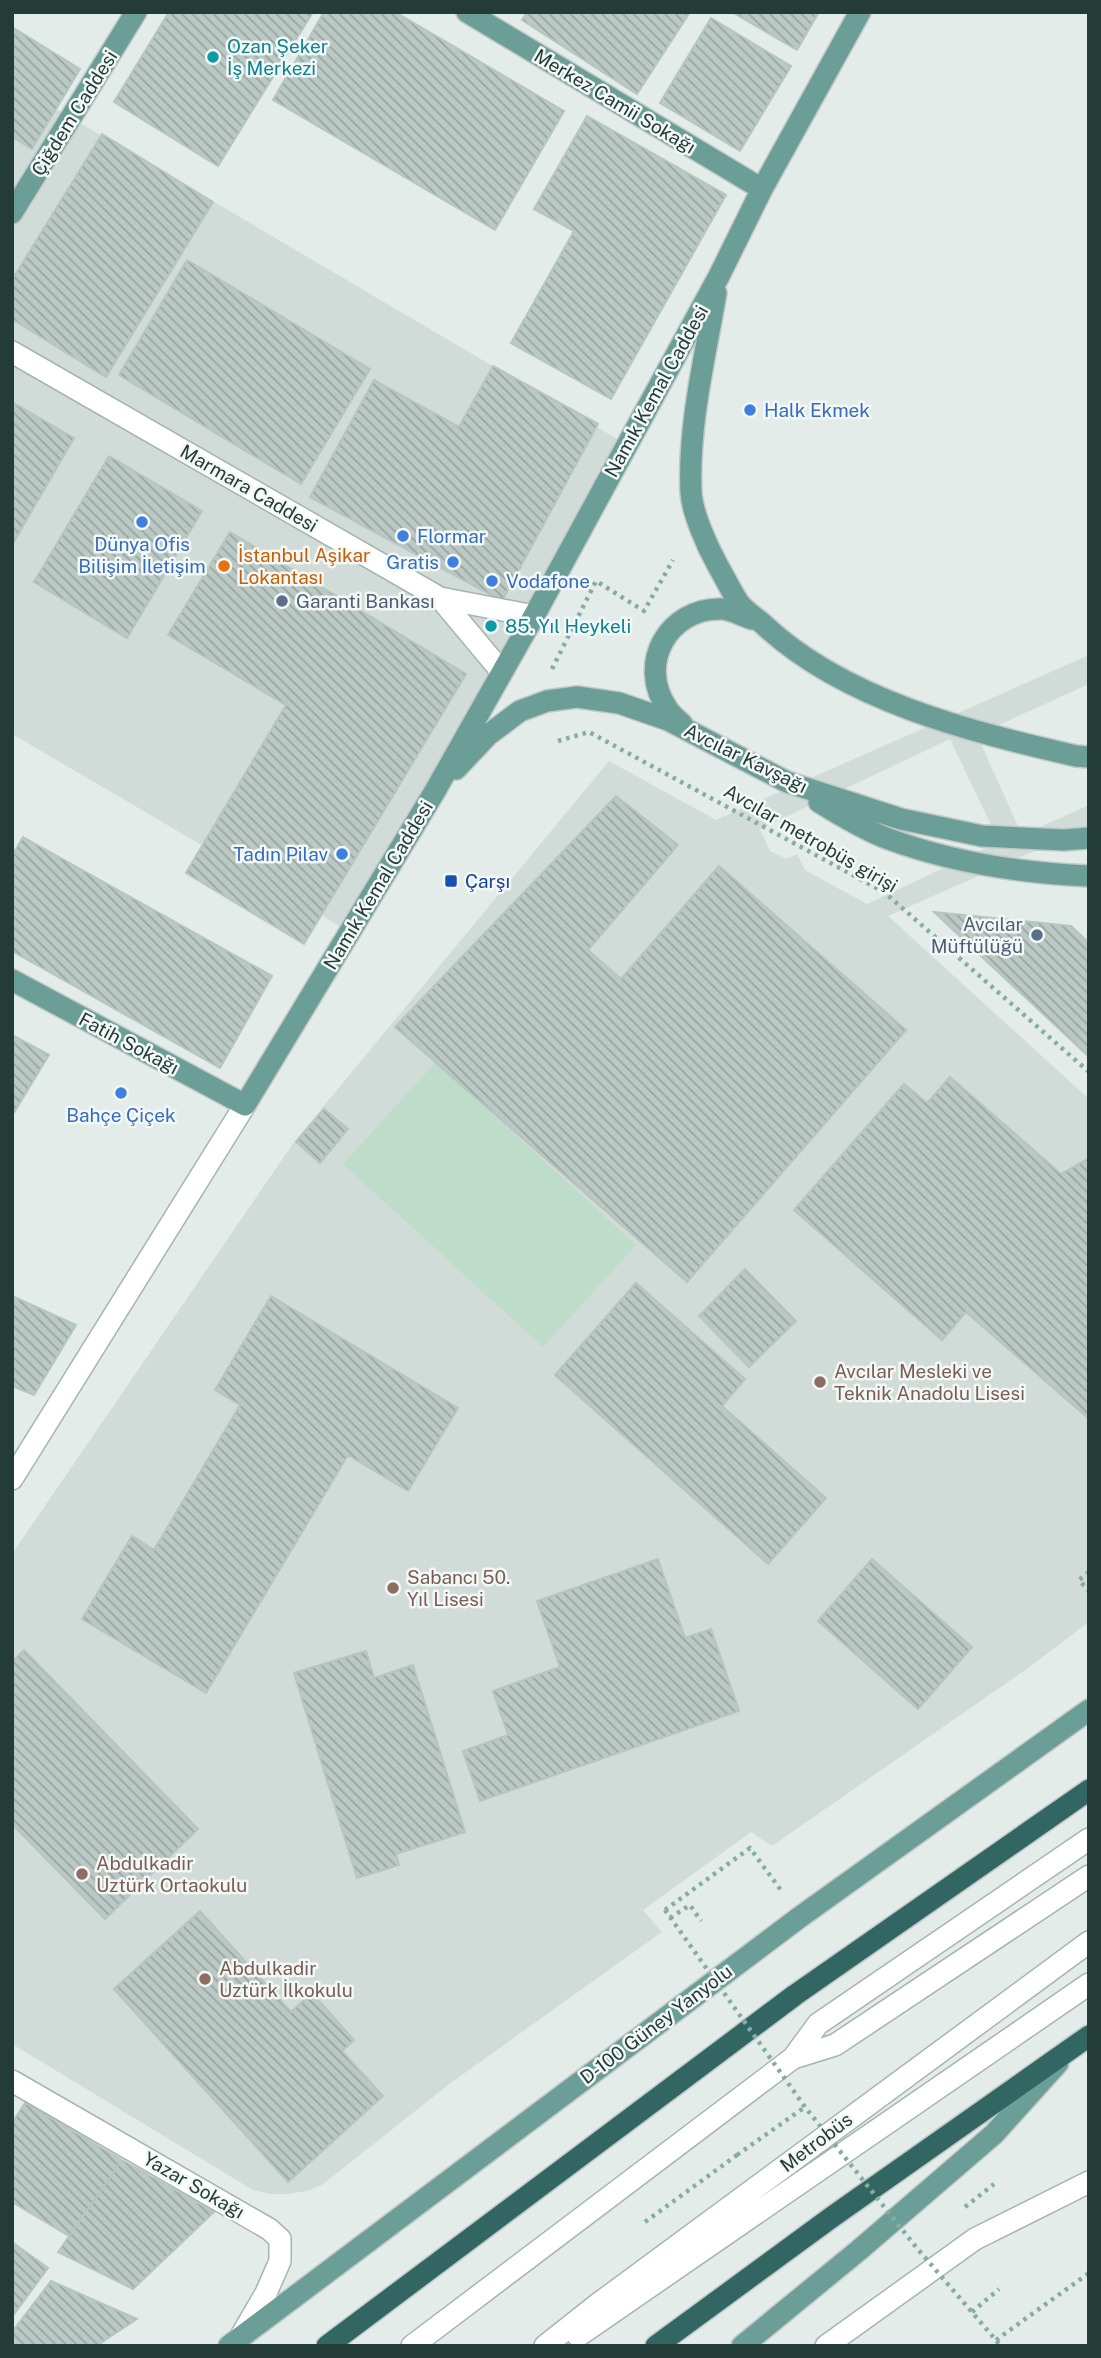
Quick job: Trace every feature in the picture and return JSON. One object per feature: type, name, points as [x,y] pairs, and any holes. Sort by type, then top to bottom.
[{"type":"highway","points":[[327,2346],[795,1995],[1089,1790]]},
{"type":"highway","points":[[656,2346],[832,2217],[1080,2042]]},
{"type":"main road","name":"Çiğdem Caddesi","points":[[12,214],[136,12]]},
{"type":"main road","name":"Merkez Camii Sokağı","points":[[467,12],[762,189]]},
{"type":"main road","name":"Namık Kemal Caddesi","points":[[245,1105],[435,791],[534,616],[719,276],[762,189],[860,12]]},
{"type":"main road","name":"Namık Kemal Caddesi","points":[[719,276],[694,422],[691,495],[706,545],[740,605],[809,662],[848,684],[1000,739],[1089,757]]},
{"type":"main road","points":[[689,730],[667,709],[656,683],[655,661],[663,638],[677,623],[704,610],[723,609],[760,622]]},
{"type":"main road","name":"Avcılar Kavşağı","points":[[435,791],[488,735],[520,711],[547,701],[577,697],[619,702],[668,720],[787,782],[901,819],[982,836],[1064,840],[1089,838]]},
{"type":"main road","points":[[787,782],[833,811],[884,837],[939,855],[1000,867],[1089,876]]},
{"type":"main road","name":"Fatih Sokağı","points":[[12,981],[245,1105]]},
{"type":"main road","name":"D-100 Güney Yanyolu","points":[[235,2341],[800,1917],[1089,1710]]},
{"type":"main road","points":[[741,2346],[858,2251],[993,2134],[1080,2042]]},
{"type":"street","name":"Marmara Caddesi","points":[[12,352],[440,598],[501,671]]},
{"type":"street","points":[[440,598],[534,616]]},
{"type":"street","name":"Namık Kemal Caddesi","points":[[12,1479],[245,1105]]},
{"type":"street","points":[[412,2346],[793,2058],[818,2024],[1089,1839]]},
{"type":"street","points":[[793,2058],[835,2045],[1089,1876]]},
{"type":"street","name":"Metrobüs","points":[[545,2346],[598,2304],[1089,1942]]},
{"type":"street","name":"Metrobüs","points":[[564,2346],[1089,1984]]},
{"type":"street","name":"Yazar Sokağı","points":[[12,2081],[269,2229],[280,2239],[280,2261],[266,2293],[235,2341]]},
{"type":"street","points":[[826,2346],[975,2239],[1089,2182]]},
{"type":"path","points":[[547,680],[596,581],[644,611],[673,560]]},
{"type":"path","name":"Avcılar metrobüs girişi","points":[[558,741],[589,732],[884,892],[1089,1072]]},
{"type":"path","points":[[1089,1572],[1079,1580],[1089,1591]]},
{"type":"path","points":[[800,1917],[750,1849],[665,1910],[805,2106],[916,2247],[1001,2346]]},
{"type":"path","points":[[670,1918],[690,1905],[701,1921]]},
{"type":"path","points":[[645,2222],[805,2106]]},
{"type":"path","points":[[996,2340],[1089,2273]]},
{"type":"path","points":[[972,2312],[999,2289]]},
{"type":"shaded area","points":[[12,83],[627,445],[350,932],[12,734]]},
{"type":"shaded area","points":[[1089,655],[1089,684],[977,735],[1022,835],[1089,805],[1089,827],[888,916],[1089,1099],[1089,1622],[1028,1668],[772,1846],[751,1832],[643,1910],[662,1932],[448,2085],[322,2185],[287,2194],[253,2190],[12,2044],[12,1554],[294,1142],[609,761],[716,820]],"holes":[[[950,739],[999,842],[867,904],[805,870],[797,854],[786,859],[770,851],[760,829]]]},
{"type":"green space","points":[[436,1062],[636,1245],[543,1347],[343,1164]]},
{"type":"building","name":"Ozan Şeker İş Merkezi","points":[[169,12],[313,12],[218,166],[114,102]]},
{"type":"building","points":[[324,12],[395,12],[564,111],[495,230],[273,100]]},
{"type":"building","points":[[527,12],[690,12],[637,94],[522,20]]},
{"type":"building","points":[[732,12],[819,12],[797,50]]},
{"type":"building","points":[[711,18],[791,66],[740,151],[660,103]]},
{"type":"building","points":[[12,27],[80,69],[32,149],[12,137]]},
{"type":"building","points":[[587,116],[726,195],[611,399],[511,343],[574,231],[534,209]]},
{"type":"building","points":[[102,134],[213,202],[106,377],[12,319],[12,280]]},
{"type":"building","points":[[187,260],[370,369],[301,484],[119,375]]},
{"type":"building","points":[[493,366],[598,424],[502,601],[310,497],[374,380],[459,427]]},
{"type":"building","points":[[12,402],[74,438],[12,545]]},
{"type":"building","points":[[109,456],[202,511],[127,638],[34,582]]},
{"type":"building","points":[[230,532],[466,674],[304,944],[186,873],[286,705],[168,635]]},
{"type":"building","points":[[616,796],[678,845],[588,950],[621,979],[719,866],[906,1030],[687,1282],[395,1027]]},
{"type":"building","points":[[23,837],[272,976],[220,1068],[12,951],[12,856]]},
{"type":"building","points":[[934,912],[1071,926],[1089,943],[1089,1057]]},
{"type":"building","points":[[12,1035],[49,1055],[12,1116]]},
{"type":"building","points":[[950,1077],[1061,1174],[1089,1158],[1089,1419],[966,1312],[942,1340],[794,1210],[904,1084],[927,1103]]},
{"type":"building","points":[[324,1109],[348,1129],[320,1163],[296,1142]]},
{"type":"building","points":[[745,1269],[796,1321],[749,1367],[699,1316]]},
{"type":"building","points":[[636,1283],[745,1379],[722,1406],[826,1498],[768,1564],[555,1375]]},
{"type":"building","points":[[12,1296],[76,1325],[34,1395],[12,1386]]},
{"type":"building","points":[[271,1296],[458,1408],[408,1491],[348,1455],[206,1693],[82,1619],[132,1536],[154,1550],[240,1405],[215,1390]]},
{"type":"building","points":[[658,1559],[685,1638],[711,1629],[739,1711],[480,1801],[463,1751],[508,1735],[493,1691],[560,1667],[537,1601]]},
{"type":"building","points":[[872,1559],[972,1647],[918,1709],[818,1621]]},
{"type":"building","name":"Abdulkadir Uztürk Ortaokulu","points":[[24,1650],[198,1829],[105,1919],[12,1824],[12,1662]]},
{"type":"building","points":[[366,1651],[374,1678],[413,1665],[465,1832],[396,1854],[399,1865],[357,1878],[294,1673]]},
{"type":"building","name":"Abdulkadir Uztürk İlkokulu","points":[[200,1911],[291,2012],[312,1993],[354,2040],[342,2051],[383,2096],[288,2182],[114,1989]]},
{"type":"building","points":[[25,2103],[122,2160],[69,2236],[12,2202],[12,2123]]},
{"type":"building","points":[[122,2160],[214,2212],[133,2289],[58,2252]]},
{"type":"building","points":[[12,2242],[48,2268],[12,2317]]},
{"type":"building","points":[[51,2281],[137,2319],[96,2346],[12,2346],[12,2332]]},
{"type":"place","name":"Ozan Şeker İş Merkezi","points":[[213,57]]},
{"type":"place","name":"Halk Ekmek","points":[[750,410]]},
{"type":"place","name":"Dünya Ofis Bilişim İletişim","points":[[142,522]]},
{"type":"place","name":"Flormar","points":[[403,536]]},
{"type":"place","name":"Gratis","points":[[453,562]]},
{"type":"place","name":"İstanbul Aşikar Lokantası","points":[[224,566]]},
{"type":"place","name":"Vodafone","points":[[492,581]]},
{"type":"place","name":"Garanti Bankası","points":[[282,601]]},
{"type":"place","name":"85. Yıl Heykeli","points":[[491,626]]},
{"type":"place","name":"Tadın Pilav","points":[[342,854]]},
{"type":"place","name":"Çarşı","points":[[451,881]]},
{"type":"place","name":"Avcılar Müftülüğü","points":[[1037,935]]},
{"type":"place","name":"Bahçe Çiçek","points":[[121,1093]]},
{"type":"place","name":"Avcılar Mesleki ve Teknik Anadolu Lisesi","points":[[820,1382]]},
{"type":"place","name":"Sabancı 50. Yıl Lisesi","points":[[393,1588]]},
{"type":"place","name":"Abdulkadir Uztürk Ortaokulu","points":[[82,1874]]},
{"type":"place","name":"Abdulkadir Uztürk İlkokulu","points":[[205,1979]]}]
